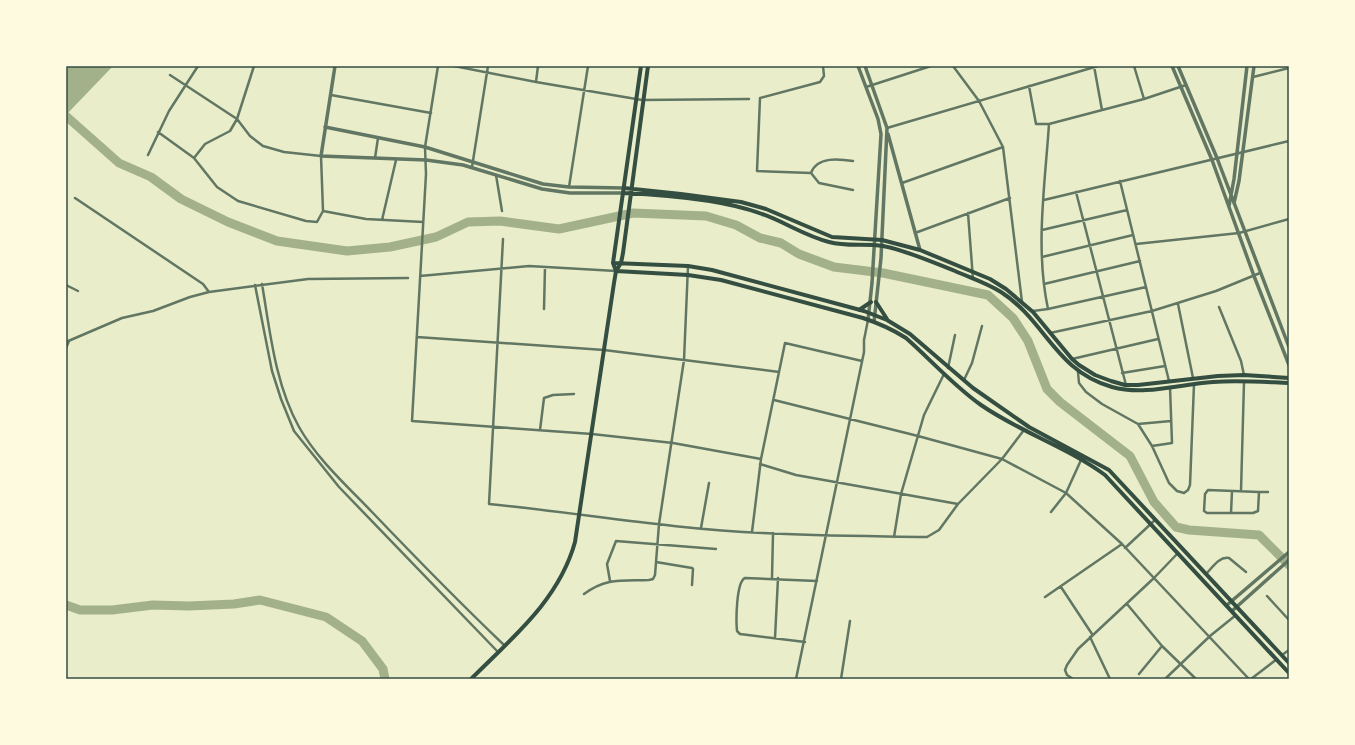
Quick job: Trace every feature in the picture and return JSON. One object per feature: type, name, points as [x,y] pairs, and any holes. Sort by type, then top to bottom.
[{"type":"main road","points":[[616,271],[613,263],[635,98],[641,66]]},
{"type":"main road","points":[[471,679],[545,604],[570,561],[581,513],[616,271],[622,263],[642,100],[648,66]]},
{"type":"main road","points":[[623,191],[681,194],[741,202],[766,209],[832,237],[882,240],[920,250],[990,279],[1022,302],[1033,312],[1072,359],[1095,375],[1125,385],[1169,382],[1193,378],[1244,375],[1289,378]]},
{"type":"main road","points":[[632,191],[740,207],[764,214],[817,238],[830,242],[881,246],[922,258],[973,279],[1002,293],[1019,307],[1058,354],[1078,372],[1095,381],[1126,390],[1140,391],[1194,384],[1244,381],[1289,383]]},
{"type":"main road","points":[[623,253],[627,260],[635,264]]},
{"type":"main road","points":[[613,263],[688,266],[712,270],[859,310],[887,320],[920,341],[964,381],[1029,427],[1109,470],[1289,663]]},
{"type":"main road","points":[[616,271],[688,274],[721,280],[868,320],[906,338],[981,405],[1081,460],[1105,475],[1289,673]]},
{"type":"main road","points":[[859,310],[871,302]]},
{"type":"main road","points":[[876,302],[887,320]]},
{"type":"street","points":[[148,155],[158,132],[185,85],[198,66]]},
{"type":"street","points":[[194,158],[205,144],[230,131],[236,119],[254,66]]},
{"type":"street","points":[[158,132],[194,158],[217,187],[238,202],[314,222],[318,220],[323,211],[321,156],[335,66]]},
{"type":"street","points":[[438,66],[426,147],[412,421],[592,434],[673,443],[761,459]]},
{"type":"street","points":[[454,66],[642,100],[749,99]]},
{"type":"street","points":[[472,167],[488,66]]},
{"type":"street","points":[[536,82],[538,66]]},
{"type":"street","points":[[569,187],[588,66]]},
{"type":"street","points":[[823,66],[823,80],[760,98],[758,171],[811,173],[819,183],[853,190]]},
{"type":"street","points":[[796,679],[805,642],[836,482],[862,361],[871,302],[881,134],[878,119],[858,66]]},
{"type":"street","points":[[865,66],[886,128],[902,183],[914,233],[920,250]]},
{"type":"street","points":[[866,87],[931,66]]},
{"type":"street","points":[[953,66],[979,101],[1003,147],[1022,302]]},
{"type":"street","points":[[886,128],[1098,66]]},
{"type":"street","points":[[1134,66],[1144,100]]},
{"type":"street","points":[[1172,66],[1212,160],[1228,207],[1289,365]]},
{"type":"street","points":[[1178,66],[1217,158],[1289,347]]},
{"type":"street","points":[[1228,207],[1231,196],[1247,66]]},
{"type":"street","points":[[1235,207],[1254,66]]},
{"type":"street","points":[[1094,67],[1102,110]]},
{"type":"street","points":[[1253,77],[1289,68]]},
{"type":"street","points":[[170,75],[236,119],[254,141],[263,146],[284,152],[321,156],[426,160],[472,167],[542,189],[570,193],[623,191]]},
{"type":"street","points":[[1029,86],[1036,124],[1049,124],[1144,100],[1186,85]]},
{"type":"street","points":[[330,95],[431,113]]},
{"type":"street","points":[[1048,308],[1044,284],[1042,230],[1049,124]]},
{"type":"street","points":[[325,127],[426,147],[520,178],[543,184],[623,191]]},
{"type":"street","points":[[874,322],[881,258],[886,128]]},
{"type":"street","points":[[376,158],[378,138]]},
{"type":"street","points":[[1044,200],[1289,141]]},
{"type":"street","points":[[902,183],[1003,147]]},
{"type":"street","points":[[382,220],[396,160]]},
{"type":"street","points":[[811,173],[817,166],[827,160],[853,161]]},
{"type":"street","points":[[496,175],[502,211]]},
{"type":"street","points":[[1120,181],[1169,382]]},
{"type":"street","points":[[1076,192],[1126,390]]},
{"type":"street","points":[[75,198],[203,284],[209,292]]},
{"type":"street","points":[[914,233],[1010,198]]},
{"type":"street","points":[[1042,230],[1127,210]]},
{"type":"street","points":[[323,211],[382,220],[423,222]]},
{"type":"street","points":[[968,213],[973,279]]},
{"type":"street","points":[[1136,244],[1239,233],[1289,219]]},
{"type":"street","points":[[1042,257],[1134,235]]},
{"type":"street","points":[[503,239],[489,504],[581,513],[660,524],[752,532],[826,536],[927,537],[939,530],[958,504],[1002,459],[1024,430]]},
{"type":"street","points":[[1044,284],[1140,261]]},
{"type":"street","points":[[420,276],[502,268],[545,266],[616,271]]},
{"type":"street","points":[[544,309],[545,266]]},
{"type":"street","points":[[584,594],[610,581],[653,580],[655,575],[660,524],[684,360],[688,266]]},
{"type":"street","points":[[1050,333],[1109,321],[1178,304],[1260,273]]},
{"type":"street","points":[[66,348],[67,342],[122,318],[153,311],[190,297],[209,292],[308,279],[408,278]]},
{"type":"street","points":[[262,284],[275,356],[284,390],[299,428],[321,457],[350,490],[476,619],[504,645]]},
{"type":"street","points":[[66,285],[78,291]]},
{"type":"street","points":[[255,285],[272,371],[294,431],[339,487],[498,652]]},
{"type":"street","points":[[1033,312],[1103,298],[1146,287]]},
{"type":"street","points":[[1178,304],[1193,378]]},
{"type":"street","points":[[1219,307],[1241,360],[1244,375]]},
{"type":"street","points":[[964,381],[972,362],[982,326]]},
{"type":"street","points":[[948,368],[955,335]]},
{"type":"street","points":[[417,337],[604,350],[779,372]]},
{"type":"street","points":[[1072,359],[1158,339]]},
{"type":"street","points":[[752,532],[760,464],[785,343],[862,361]]},
{"type":"street","points":[[1122,373],[1165,366]]},
{"type":"street","points":[[1078,372],[1079,383],[1086,392],[1102,404],[1138,424],[1152,446],[1169,483],[1177,490],[1184,493],[1188,490],[1190,485],[1194,384]]},
{"type":"street","points":[[894,537],[900,494],[924,415],[944,373]]},
{"type":"street","points":[[1241,491],[1244,381]]},
{"type":"street","points":[[1152,446],[1171,444],[1172,441],[1170,387]]},
{"type":"street","points":[[540,430],[544,398],[554,395],[574,394]]},
{"type":"street","points":[[774,400],[849,418],[1002,459],[1066,493],[1122,544],[1250,679],[1277,659]]},
{"type":"street","points":[[287,415],[292,413]]},
{"type":"street","points":[[1138,424],[1171,421]]},
{"type":"street","points":[[1051,512],[1066,493],[1081,460]]},
{"type":"street","points":[[760,464],[796,475],[958,504]]},
{"type":"street","points":[[702,528],[709,483]]},
{"type":"street","points":[[1259,492],[1258,511],[1253,513],[1207,513],[1204,510],[1206,491],[1268,492]]},
{"type":"street","points":[[1231,513],[1232,491]]},
{"type":"street","points":[[1125,548],[1156,519]]},
{"type":"street","points":[[772,578],[773,533]]},
{"type":"street","points":[[610,581],[607,564],[616,541],[658,543],[716,549]]},
{"type":"street","points":[[1045,597],[1122,544]]},
{"type":"street","points":[[1227,605],[1268,572],[1289,552]]},
{"type":"street","points":[[1073,679],[1067,675],[1065,670],[1078,649],[1091,635],[1127,604],[1178,553]]},
{"type":"street","points":[[1206,574],[1225,557],[1246,572]]},
{"type":"street","points":[[1232,611],[1289,560]]},
{"type":"street","points":[[656,562],[692,568],[692,585]]},
{"type":"street","points":[[805,642],[740,634],[737,631],[736,624],[740,584],[745,578],[817,580]]},
{"type":"street","points":[[775,638],[778,578]]},
{"type":"street","points":[[1061,587],[1091,635],[1110,679]]},
{"type":"street","points":[[1267,596],[1289,620]]},
{"type":"street","points":[[1127,604],[1162,646],[1196,679]]},
{"type":"street","points":[[1165,679],[1180,663],[1236,615]]},
{"type":"street","points":[[840,679],[850,621]]},
{"type":"street","points":[[1139,674],[1162,646]]},
{"type":"street","points":[[1282,655],[1289,650]]},
{"type":"shaded area","points":[[66,66],[113,66],[66,115]]},
{"type":"waterway","points":[[66,116],[119,163],[151,177],[181,199],[228,222],[277,241],[347,251],[390,247],[436,237],[468,222],[500,221],[559,229],[633,213],[706,216],[736,225],[760,238],[781,243],[799,254],[834,267],[883,273],[988,295],[1013,318],[1028,341],[1047,389],[1060,402],[1130,456],[1154,502],[1176,527],[1189,530],[1259,535],[1289,565]]},
{"type":"waterway","points":[[66,605],[80,610],[112,610],[153,605],[189,606],[234,604],[260,600],[326,617],[362,641],[383,669],[385,679]]}]
